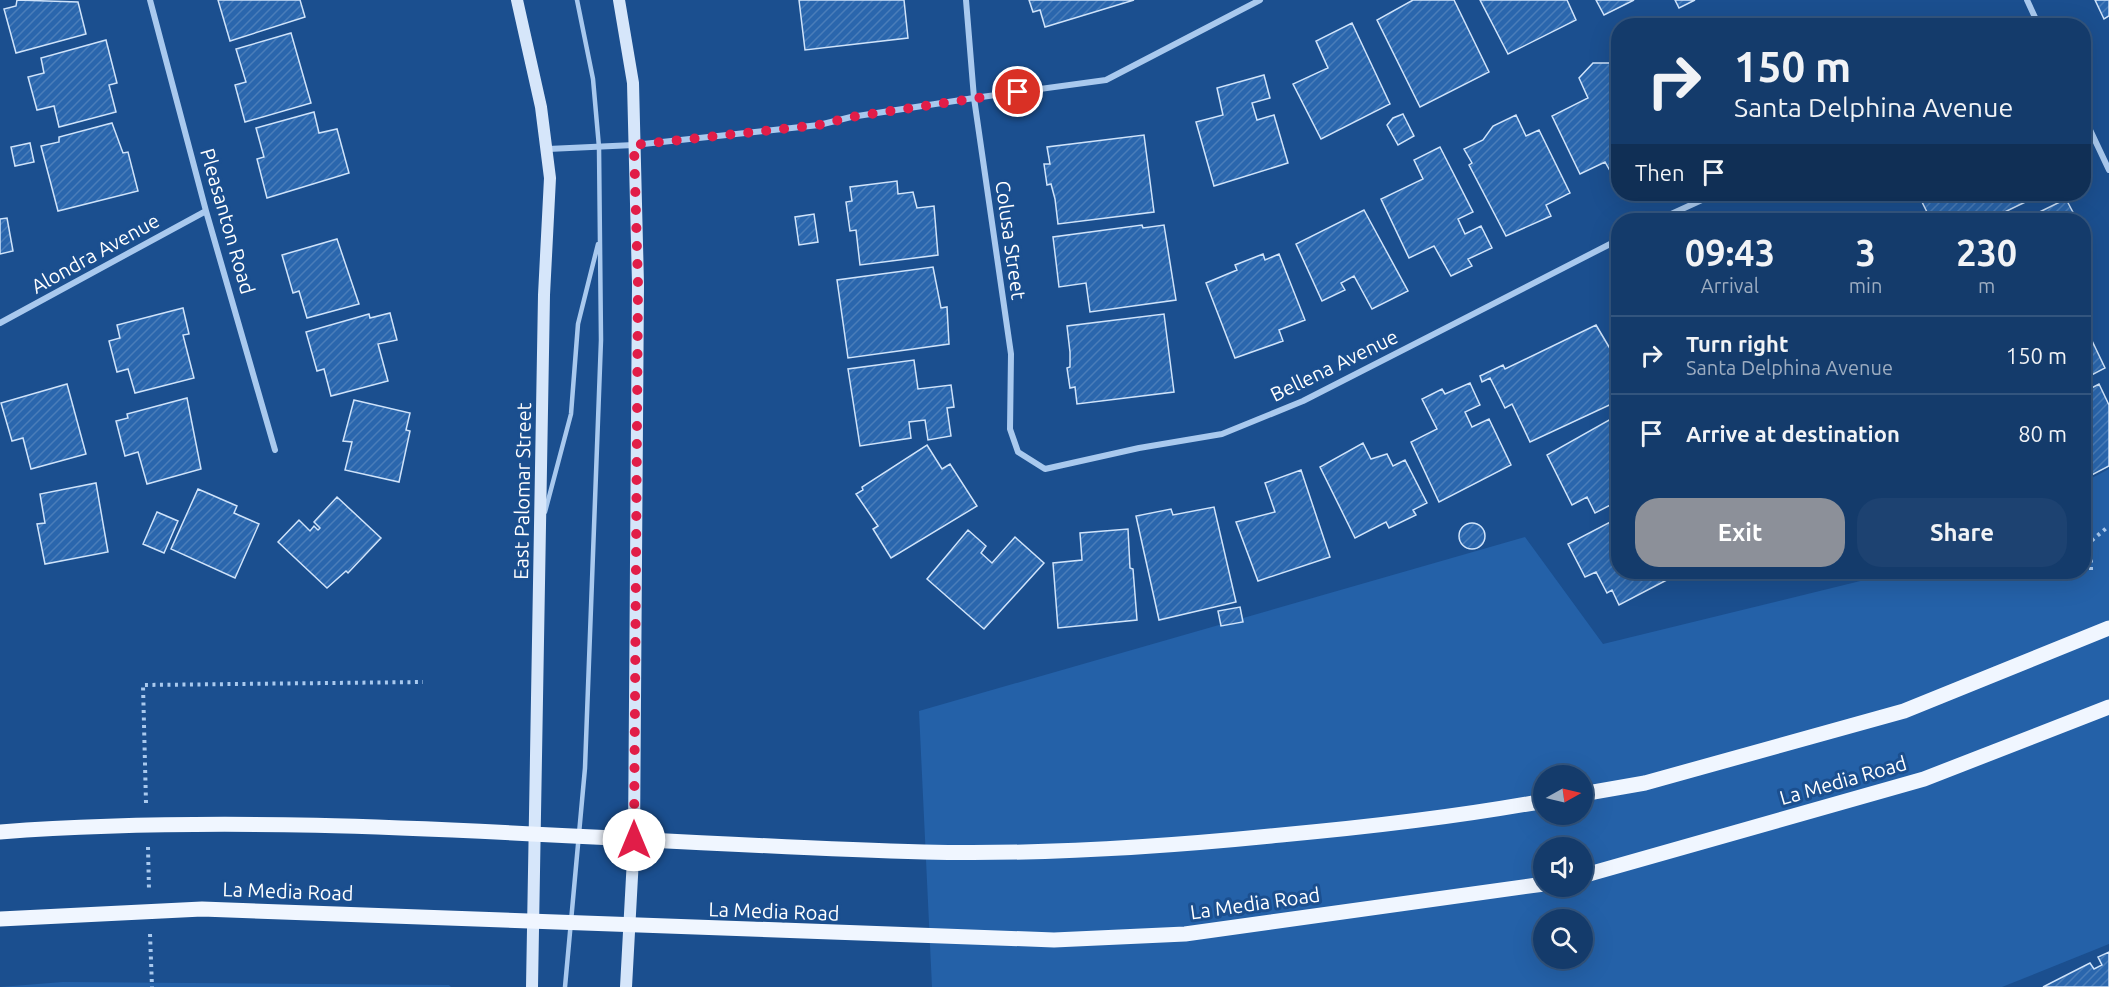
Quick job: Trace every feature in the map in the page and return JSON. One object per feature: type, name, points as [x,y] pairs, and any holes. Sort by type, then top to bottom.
[{"type":"main road","name":"East Palomar Street","points":[[517,0],[548,149],[550,178],[544,295],[535,920],[532,987]]},
{"type":"main road","points":[[619,0],[633,83],[638,296],[634,840],[626,987]]},
{"type":"main road","points":[[1593,792],[1645,783],[1904,711],[2109,628]]},
{"type":"main road","name":"La Media Road","points":[[1593,873],[1924,779],[2109,707]]},
{"type":"main road","points":[[0,832],[178,823],[536,832],[634,840],[927,852],[1089,850],[1166,847],[1390,825],[1533,803]]},
{"type":"main road","name":"La Media Road","points":[[0,919],[202,909],[535,920],[910,937],[1066,940],[1185,934],[1533,886]]},
{"type":"street","name":"Pleasanton Road","points":[[150,0],[206,211],[275,450]]},
{"type":"street","name":"Colusa Street","points":[[966,0],[974,98],[1011,354],[1010,429],[1018,452],[1045,469]]},
{"type":"street","points":[[548,149],[634,145],[819,125],[851,117],[1106,80],[1260,0]]},
{"type":"street","points":[[2027,0],[2035,18]]},
{"type":"street","points":[[2091,132],[2109,170]]},
{"type":"street","points":[[1673,213],[1700,201]]},
{"type":"street","name":"Alondra Avenue","points":[[0,323],[206,211]]},
{"type":"street","name":"Bellena Avenue","points":[[1045,469],[1232,430],[1303,401],[1611,244]]},
{"type":"lane","points":[[565,987],[585,768],[600,352],[599,147],[593,79],[577,0]]},
{"type":"lane","points":[[540,531],[571,414],[578,324],[600,236]]},
{"type":"path","points":[[2091,570],[2091,541],[2109,526]]},
{"type":"path","points":[[147,813],[143,685],[423,682]]},
{"type":"path","points":[[147,836],[149,894]]},
{"type":"path","points":[[150,929],[152,987]]},
{"type":"shaded area","points":[[2109,469],[2109,944],[2002,987],[932,987],[919,711],[1525,537],[1603,644],[1868,579],[2091,579],[2091,478]]},
{"type":"shaded area","points":[[63,982],[449,985],[451,987],[0,987]]},
{"type":"building","points":[[17,0],[78,2],[86,34],[16,53],[4,9],[16,6]]},
{"type":"building","points":[[218,0],[300,0],[305,17],[230,41]]},
{"type":"building","points":[[799,0],[904,0],[908,38],[805,50]]},
{"type":"building","points":[[1029,0],[1134,0],[1045,27],[1040,10],[1033,12]]},
{"type":"building","points":[[1413,0],[1454,0],[1489,72],[1420,107],[1377,20]]},
{"type":"building","points":[[1480,0],[1567,0],[1576,20],[1508,54]]},
{"type":"building","points":[[1596,0],[1634,0],[1604,15]]},
{"type":"building","points":[[1675,0],[1695,0],[1679,8]]},
{"type":"building","points":[[2095,0],[2109,0],[2109,16],[2104,19]]},
{"type":"building","points":[[1352,23],[1390,104],[1321,139],[1293,84],[1328,68],[1316,41]]},
{"type":"building","points":[[291,33],[311,103],[245,122],[235,85],[246,82],[236,49]]},
{"type":"building","points":[[106,40],[117,83],[109,85],[116,112],[59,127],[54,106],[37,110],[28,77],[44,73],[41,58]]},
{"type":"building","points":[[1593,63],[1611,63],[1611,173],[1605,162],[1580,174],[1552,116],[1588,98],[1579,78]]},
{"type":"building","points":[[1264,75],[1270,98],[1252,103],[1257,120],[1274,115],[1288,163],[1214,186],[1196,122],[1223,115],[1217,88]]},
{"type":"building","points":[[314,112],[319,133],[337,129],[349,173],[267,198],[257,159],[264,157],[256,128]]},
{"type":"building","points":[[1403,114],[1414,136],[1398,145],[1387,125],[1393,118]]},
{"type":"building","points":[[1516,115],[1526,136],[1539,130],[1570,193],[1546,205],[1551,216],[1506,236],[1469,165],[1472,163],[1464,149],[1483,140],[1493,126]]},
{"type":"building","points":[[112,123],[123,153],[128,152],[138,191],[58,211],[41,146],[59,142],[59,137]]},
{"type":"building","points":[[1144,135],[1154,212],[1058,224],[1055,199],[1051,184],[1047,185],[1044,164],[1050,164],[1047,147]]},
{"type":"building","points":[[30,143],[34,162],[15,166],[11,147]]},
{"type":"building","points":[[1440,147],[1473,212],[1458,219],[1465,234],[1481,226],[1492,248],[1468,259],[1472,266],[1451,276],[1434,246],[1409,258],[1381,199],[1423,179],[1414,160]]},
{"type":"building","points":[[897,181],[898,194],[913,192],[917,208],[934,206],[938,255],[860,265],[856,230],[850,231],[846,202],[852,201],[850,187]]},
{"type":"building","points":[[1922,201],[2028,201],[2003,213],[1928,213]]},
{"type":"building","points":[[2062,201],[2067,201],[2073,213],[2037,213]]},
{"type":"building","points":[[1364,210],[1408,291],[1372,309],[1354,276],[1341,283],[1345,290],[1322,301],[1296,244]]},
{"type":"building","points":[[814,214],[818,242],[799,245],[795,217]]},
{"type":"building","points":[[7,218],[13,251],[0,254],[0,219]]},
{"type":"building","points":[[1142,225],[1143,228],[1164,225],[1176,300],[1090,312],[1086,283],[1059,287],[1053,237]]},
{"type":"building","points":[[337,239],[359,304],[307,318],[299,291],[293,293],[282,255]]},
{"type":"building","points":[[1263,254],[1265,260],[1279,254],[1305,320],[1279,330],[1283,341],[1235,358],[1206,283],[1237,270],[1235,265]]},
{"type":"building","points":[[933,267],[941,308],[947,307],[949,344],[848,358],[837,280]]},
{"type":"building","points":[[183,308],[189,334],[183,335],[194,378],[135,393],[128,369],[117,372],[109,341],[120,338],[117,325]]},
{"type":"building","points":[[390,313],[397,340],[378,344],[388,381],[331,396],[324,369],[317,371],[306,332],[369,314],[370,318]]},
{"type":"building","points":[[1164,314],[1174,392],[1077,404],[1075,387],[1070,388],[1067,368],[1070,367],[1070,352],[1067,326]]},
{"type":"building","points":[[1596,325],[1611,350],[1611,404],[1530,442],[1512,404],[1505,408],[1490,378],[1482,382],[1480,376],[1503,365],[1505,369]]},
{"type":"building","points":[[2091,339],[2105,368],[2091,375]]},
{"type":"building","points":[[914,360],[918,389],[951,385],[954,407],[947,408],[951,436],[928,440],[925,420],[909,422],[911,438],[860,446],[848,369]]},
{"type":"building","points":[[1470,383],[1480,405],[1465,412],[1472,427],[1489,419],[1511,465],[1439,502],[1411,442],[1437,429],[1422,399],[1442,389],[1445,394]]},
{"type":"building","points":[[67,384],[86,454],[31,469],[23,438],[12,441],[1,403]]},
{"type":"building","points":[[2099,384],[2109,405],[2109,466],[2091,475],[2091,388]]},
{"type":"building","points":[[187,398],[201,469],[147,484],[138,452],[125,456],[116,421],[128,418],[127,414]]},
{"type":"building","points":[[354,400],[410,413],[406,430],[410,431],[399,482],[345,470],[352,442],[343,441]]},
{"type":"building","points":[[1611,419],[1611,505],[1595,513],[1587,497],[1572,505],[1547,455]]},
{"type":"building","points":[[1363,443],[1371,459],[1387,454],[1393,466],[1405,460],[1427,503],[1413,510],[1416,515],[1389,528],[1386,522],[1355,538],[1320,467]]},
{"type":"building","points":[[927,445],[942,469],[950,464],[977,506],[891,558],[873,529],[878,526],[856,494],[863,490],[862,487]]},
{"type":"building","points":[[1301,470],[1330,557],[1258,581],[1236,522],[1275,512],[1265,483]]},
{"type":"building","points":[[96,483],[108,552],[45,564],[37,524],[45,523],[40,494]]},
{"type":"building","points":[[198,489],[237,506],[234,513],[259,524],[235,578],[171,549]]},
{"type":"building","points":[[337,497],[381,538],[348,573],[346,571],[327,588],[278,542],[299,520],[310,531],[314,526],[318,530],[320,528],[314,522]]},
{"type":"building","points":[[1214,507],[1236,602],[1159,620],[1136,516],[1171,509],[1173,515]]},
{"type":"building","points":[[157,512],[178,521],[164,553],[143,544]]},
{"type":"building","points":[[1611,522],[1611,579],[1669,579],[1619,605],[1612,590],[1607,593],[1596,572],[1585,577],[1568,544]]},
{"type":"building","points":[[1472,523],[1481,527],[1485,536],[1481,545],[1472,549],[1463,545],[1459,536],[1463,527]]},
{"type":"building","points":[[1128,529],[1130,568],[1133,569],[1137,620],[1058,628],[1053,563],[1082,560],[1080,533]]},
{"type":"building","points":[[968,530],[986,546],[981,553],[992,563],[1015,537],[1044,563],[984,629],[927,579]]},
{"type":"building","points":[[1240,607],[1243,622],[1221,626],[1218,611]]},
{"type":"building","points":[[2109,952],[2109,987],[2043,987],[2090,963],[2094,969],[2102,965],[2098,957]]},
{"type":"route","points":[[634,840],[638,284],[634,145],[819,125],[851,117],[1018,92]]}]
